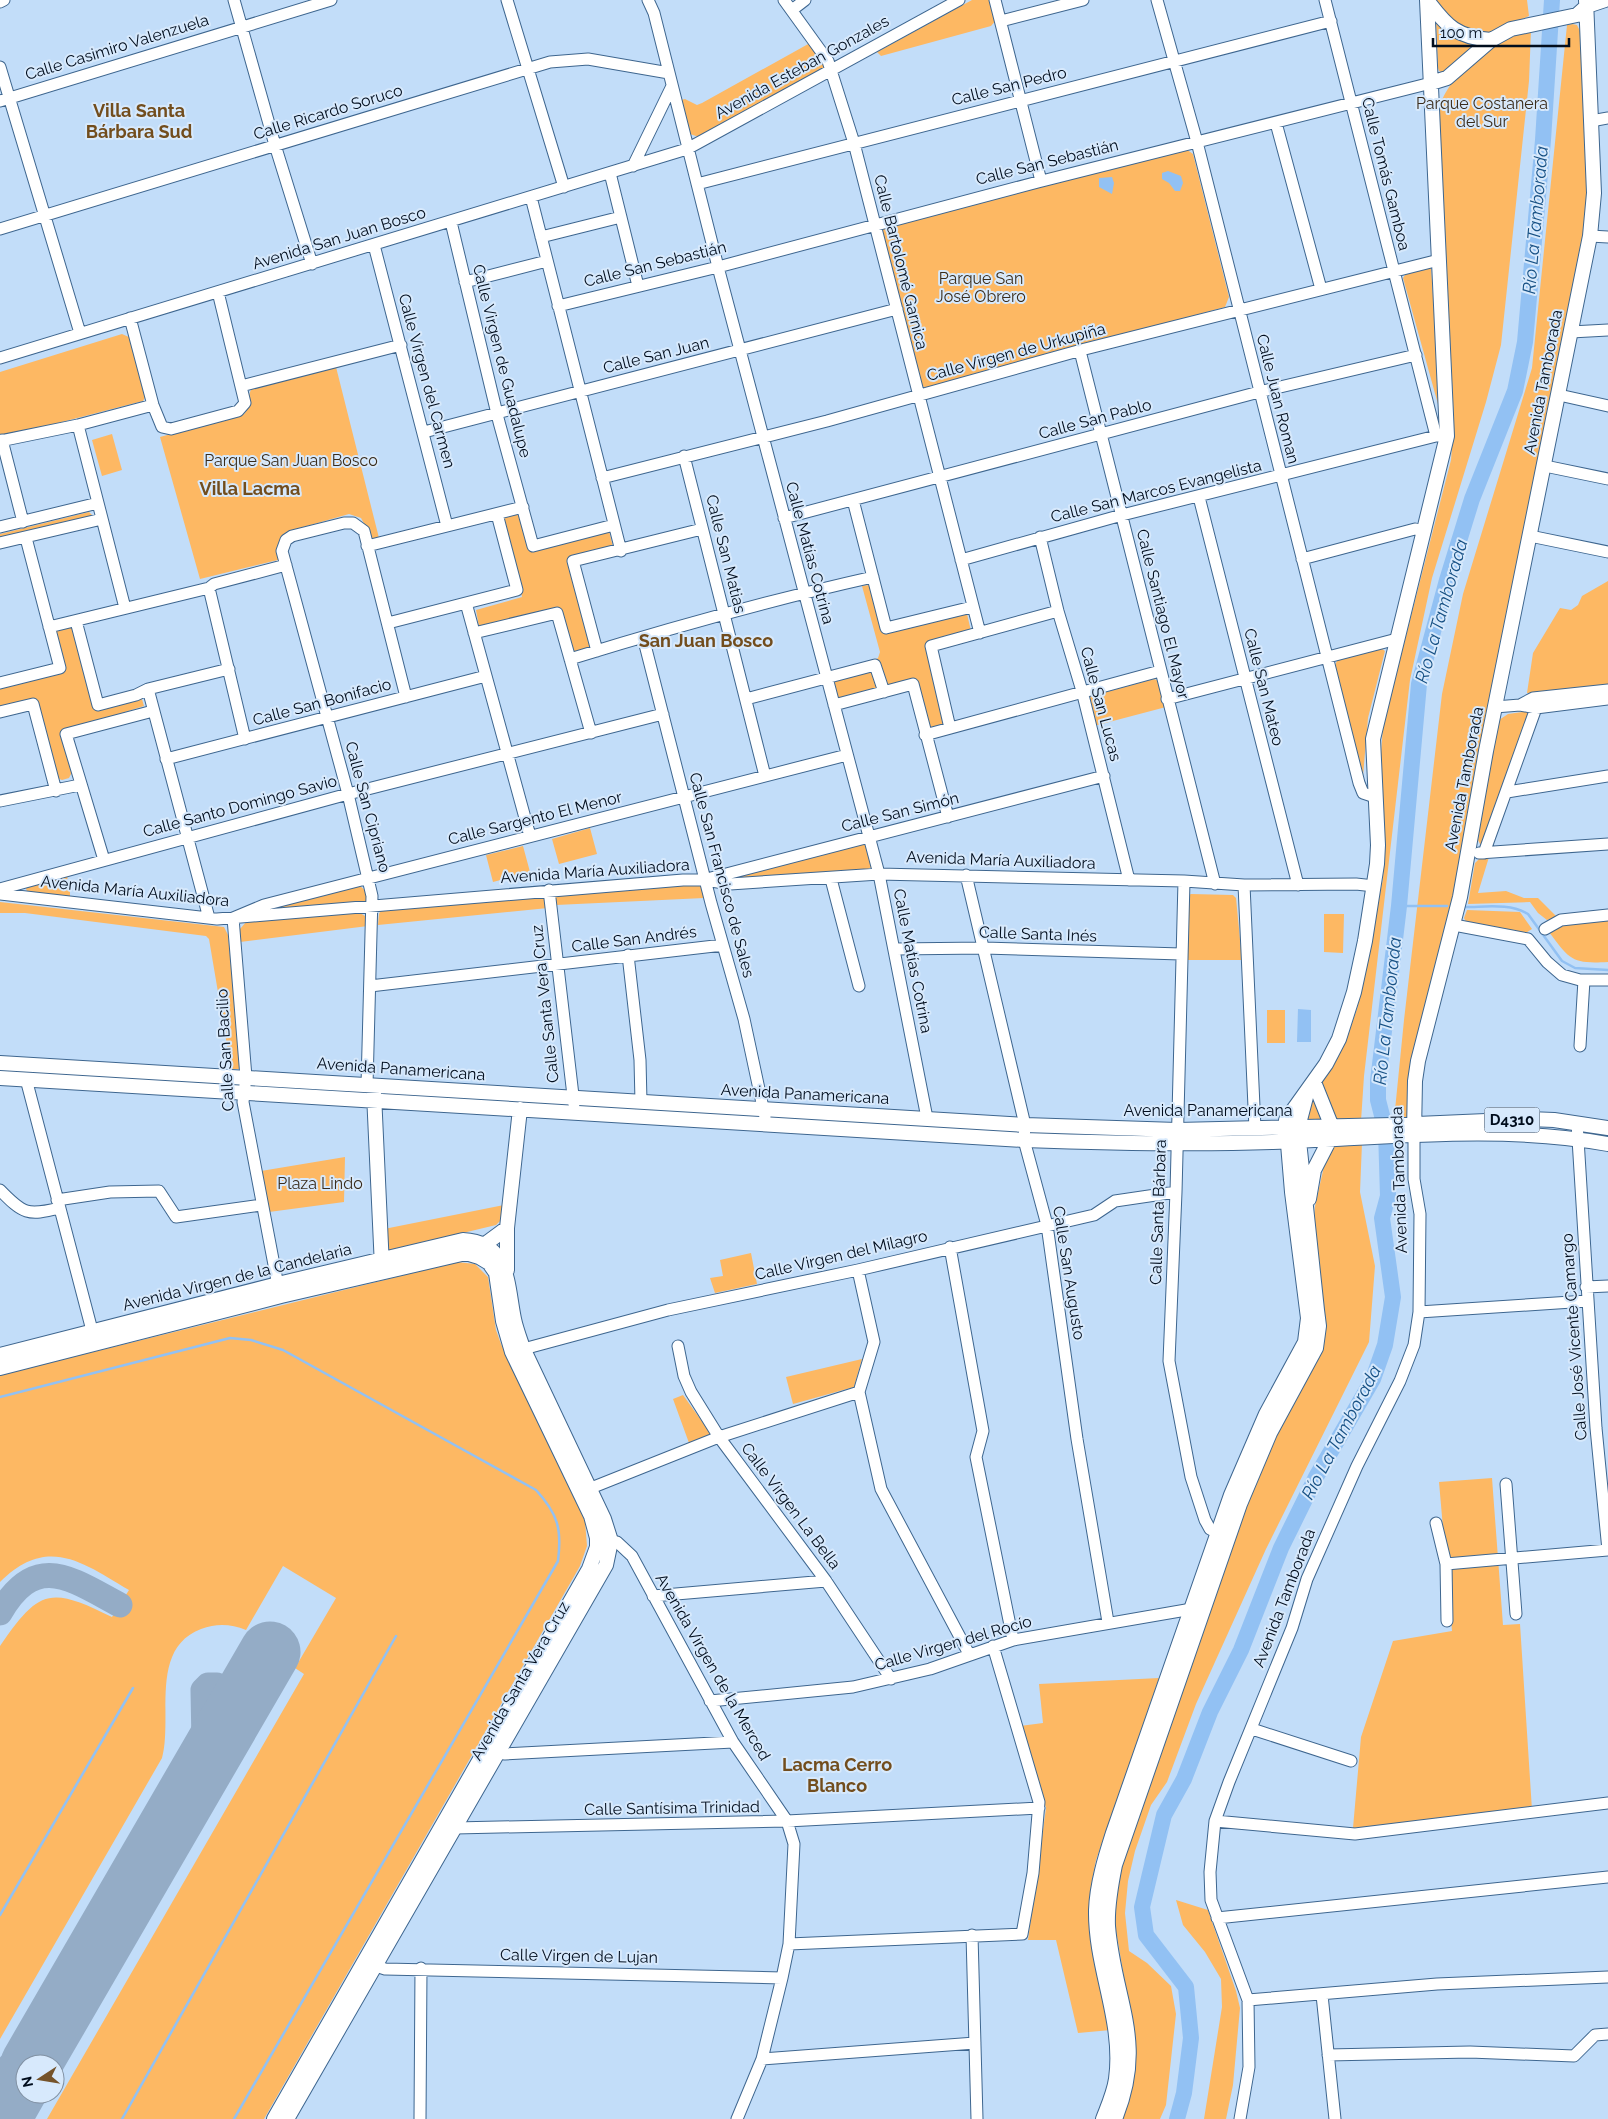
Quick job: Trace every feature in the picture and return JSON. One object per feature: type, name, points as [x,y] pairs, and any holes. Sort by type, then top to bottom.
[{"type":"main road","points":[[1427,0],[1444,22],[1455,31],[1467,36],[1491,40]]},
{"type":"main road","points":[[1116,2119],[1126,2087],[1129,2044],[1128,2022],[1111,1947],[1108,1925],[1111,1884],[1115,1865],[1196,1613],[1218,1533],[1248,1452],[1266,1414],[1301,1353],[1308,1333],[1293,1134],[1311,1087],[1339,1039],[1347,1018],[1365,941],[1374,886],[1378,845],[1374,739],[1425,531],[1441,436],[1439,260],[1427,0]]},
{"type":"main road","points":[[1587,3],[1605,0]]},
{"type":"main road","name":"Calle San Sebastián","points":[[1430,83],[1447,78],[1491,40],[1511,29],[1578,15],[1587,3]]},
{"type":"main road","name":"Avenida Tamborada","points":[[1414,1129],[1415,1081],[1418,1061],[1454,925],[1495,707],[1590,236],[1594,193],[1587,3]]},
{"type":"main road","name":"Avenida Panamericana","points":[[0,1063],[641,1102],[765,1117],[1024,1140],[1177,1138],[1394,1131],[1529,1119],[1577,1122],[1608,1128]]},
{"type":"main road","name":"Avenida Panamericana","points":[[0,1078],[244,1091],[575,1113],[926,1118],[1025,1124],[1177,1138],[1255,1128],[1293,1134]]},
{"type":"main road","name":"Calle San Cipriano","points":[[371,1085],[374,1101],[382,1266]]},
{"type":"main road","points":[[1306,1214],[1314,1170],[1330,1133],[1311,1087]]},
{"type":"main road","points":[[507,1272],[507,1228],[520,1109]]},
{"type":"main road","name":"Avenida Panamericana","points":[[1414,1129],[1530,1135],[1578,1139],[1608,1144]]},
{"type":"main road","points":[[1103,2119],[1116,2081],[1118,2059],[1115,2019],[1098,1933],[1098,1889],[1114,1832],[1196,1613],[1270,1433],[1313,1353],[1318,1337],[1306,1214],[1293,1134]]},
{"type":"main road","name":"Avenida Virgen de la Candelaria","points":[[0,1355],[94,1337],[382,1266],[466,1253],[507,1228]]},
{"type":"main road","name":"Avenida Virgen de la Candelaria","points":[[382,1266],[463,1240],[472,1240],[482,1245]]},
{"type":"main road","points":[[482,1245],[500,1260],[507,1272]]},
{"type":"main road","name":"Avenida Santa Vera Cruz","points":[[287,2119],[606,1565],[604,1541],[591,1488],[503,1321],[496,1274],[489,1263],[479,1257],[466,1253]]},
{"type":"main road","name":"Avenida Santa Vera Cruz","points":[[507,1272],[518,1350],[591,1516],[604,1541]]},
{"type":"main road","name":"Avenida Virgen de la Candelaria","points":[[0,1368],[94,1337]]},
{"type":"main road","name":"Avenida Santa Vera Cruz","points":[[274,2119],[604,1541]]},
{"type":"street","points":[[0,2],[4,0]]},
{"type":"street","points":[[234,0],[275,145],[312,264]]},
{"type":"street","points":[[507,0],[564,187]]},
{"type":"street","name":"Calle Matías Cotrina","points":[[648,0],[654,13],[718,267],[869,837],[895,949],[926,1118]]},
{"type":"street","name":"Calle Bartolomé Garnica","points":[[784,0],[828,61],[832,71],[854,143],[980,633]]},
{"type":"street","points":[[792,10],[804,0]]},
{"type":"street","points":[[995,0],[1041,181]]},
{"type":"street","points":[[1001,22],[1083,0]]},
{"type":"street","name":"Calle Juan Roman","points":[[1157,0],[1197,142],[1359,784],[1363,792],[1375,797]]},
{"type":"street","name":"Calle Tomás Gamboa","points":[[1325,0],[1416,355],[1441,436]]},
{"type":"street","name":"Calle Casimiro Valenzuela","points":[[4,100],[325,1]]},
{"type":"street","name":"Avenida Esteban Gonzales","points":[[688,149],[956,1]]},
{"type":"street","name":"Calle San Pedro","points":[[697,184],[1175,60],[1330,22]]},
{"type":"street","name":"Calle Ricardo Soruco","points":[[0,229],[528,68],[569,59],[588,59],[669,73]]},
{"type":"street","points":[[0,67],[4,100],[44,216],[80,333]]},
{"type":"street","name":"Calle San Sebastián","points":[[558,306],[718,267],[1041,181],[1351,105],[1430,83]]},
{"type":"street","points":[[633,166],[672,86]]},
{"type":"street","points":[[1591,121],[1608,118]]},
{"type":"street","points":[[1276,123],[1321,289]]},
{"type":"street","name":"Avenida San Juan Bosco","points":[[0,358],[688,149]]},
{"type":"street","points":[[610,173],[638,286]]},
{"type":"street","points":[[531,197],[620,551]]},
{"type":"street","points":[[541,237],[621,216]]},
{"type":"street","name":"Calle Virgen de Guadalupe","points":[[450,222],[497,413],[533,546],[614,525]]},
{"type":"street","points":[[1590,236],[1608,237]]},
{"type":"street","name":"Calle Virgen del Carmen","points":[[374,245],[447,526]]},
{"type":"street","name":"Calle Virgen de Urkupiña","points":[[602,478],[763,437],[1239,309],[1439,260]]},
{"type":"street","points":[[465,282],[547,261]]},
{"type":"street","points":[[130,318],[153,405],[162,427],[171,429],[238,411],[245,403],[218,292]]},
{"type":"street","name":"Calle San Juan","points":[[424,432],[897,309]]},
{"type":"street","points":[[1571,332],[1608,330]]},
{"type":"street","points":[[241,386],[401,345]]},
{"type":"street","name":"Calle Santiago El Mayor","points":[[1080,351],[1215,884]]},
{"type":"street","name":"Calle San Pablo","points":[[784,518],[1259,392],[1416,355]]},
{"type":"street","points":[[1559,395],[1608,406]]},
{"type":"street","points":[[22,522],[1,440],[78,425],[153,405]]},
{"type":"street","points":[[78,425],[126,608]]},
{"type":"street","name":"Calle San Marcos Evangelista","points":[[961,560],[1122,515],[1441,436]]},
{"type":"street","name":"Calle San Matias","points":[[684,456],[766,776]]},
{"type":"street","points":[[1545,466],[1608,479]]},
{"type":"street","name":"Calle San Mateo","points":[[1199,497],[1298,885]]},
{"type":"street","points":[[853,500],[886,628],[972,607]]},
{"type":"street","points":[[0,527],[98,503]]},
{"type":"street","points":[[406,697],[368,546],[523,508]]},
{"type":"street","points":[[388,623],[517,590],[497,514]]},
{"type":"street","points":[[0,543],[102,519]]},
{"type":"street","name":"Calle San Cipriano","points":[[368,546],[364,531],[359,525],[344,523],[292,536],[283,545],[286,565],[370,878],[373,907],[370,986],[371,1085]]},
{"type":"street","points":[[597,651],[573,561],[620,551],[702,529]]},
{"type":"street","points":[[1302,559],[1416,529],[1425,531]]},
{"type":"street","points":[[1530,536],[1608,552]]},
{"type":"street","name":"Calle San Lucas","points":[[1040,537],[1058,611],[1082,691],[1129,880]]},
{"type":"street","points":[[0,683],[60,668],[26,538]]},
{"type":"street","points":[[49,627],[209,588],[214,584],[286,565]]},
{"type":"street","points":[[570,659],[804,592],[873,577]]},
{"type":"street","points":[[209,588],[246,739]]},
{"type":"street","points":[[466,603],[530,836]]},
{"type":"street","points":[[950,728],[931,646],[1058,611]]},
{"type":"street","points":[[474,633],[557,613],[591,733]]},
{"type":"street","points":[[76,621],[98,705],[136,695],[148,689],[228,669]]},
{"type":"street","name":"Calle San Francisco de Sales","points":[[643,637],[705,880],[744,1019],[765,1117]]},
{"type":"street","points":[[1167,699],[1397,639]]},
{"type":"street","points":[[746,699],[875,665],[884,692]]},
{"type":"street","points":[[925,735],[1160,671]]},
{"type":"street","name":"Calle San Bonifacio","points":[[166,759],[486,676]]},
{"type":"street","points":[[834,704],[913,684],[948,817]]},
{"type":"street","points":[[148,689],[209,918]]},
{"type":"street","points":[[1520,705],[1532,698],[1608,690]]},
{"type":"street","points":[[1495,707],[1520,705],[1536,708],[1608,699]]},
{"type":"street","points":[[0,712],[32,704],[56,791]]},
{"type":"street","points":[[1484,853],[1536,708]]},
{"type":"street","points":[[104,860],[66,734],[153,711]]},
{"type":"street","name":"Calle Santo Domingo Savio","points":[[0,889],[348,794],[663,714]]},
{"type":"street","name":"Calle Sargento El Menor","points":[[233,918],[264,905],[847,755]]},
{"type":"street","name":"Calle San Simón","points":[[705,880],[1104,776]]},
{"type":"street","points":[[1507,792],[1608,776]]},
{"type":"street","points":[[0,801],[80,785]]},
{"type":"street","points":[[1467,852],[1484,853],[1608,844]]},
{"type":"street","name":"Avenida María Auxiliadora","points":[[0,894],[209,918],[233,918],[550,890],[705,880],[730,884],[831,879],[878,874],[1184,881],[1244,885],[1374,886]]},
{"type":"street","name":"Calle San Augusto","points":[[966,875],[1025,1124],[1024,1140],[1047,1225],[1077,1439],[1108,1622]]},
{"type":"street","points":[[831,879],[859,986]]},
{"type":"street","name":"Calle Santa Bárbara","points":[[1184,881],[1176,1192],[1169,1361],[1191,1478],[1205,1520],[1210,1529],[1218,1533]]},
{"type":"street","points":[[1244,885],[1255,1128]]},
{"type":"street","name":"Calle Santa Vera Cruz","points":[[550,890],[575,1113]]},
{"type":"street","points":[[1545,929],[1562,920],[1608,916]]},
{"type":"street","name":"Calle San Bacilio","points":[[233,918],[246,1077],[242,1102],[279,1290]]},
{"type":"street","points":[[1454,925],[1528,939],[1547,962],[1562,975],[1584,980],[1608,980]]},
{"type":"street","name":"Calle San Andrés","points":[[370,986],[723,945]]},
{"type":"street","name":"Calle Santa Inés","points":[[895,949],[984,948],[1181,954]]},
{"type":"street","points":[[628,955],[640,1060],[641,1102]]},
{"type":"street","points":[[1580,1046],[1584,980]]},
{"type":"street","points":[[26,1078],[94,1337]]},
{"type":"street","name":"Calle José Vicente Camargo","points":[[1577,1122],[1596,1428],[1606,1511],[1608,1550]]},
{"type":"street","name":"Avenida Tamborada","points":[[1240,2119],[1249,2067],[1248,2000],[1211,1900],[1215,1822],[1229,1782],[1252,1730],[1292,1628],[1307,1579],[1357,1466],[1400,1381],[1414,1345],[1419,1312],[1420,1214],[1414,1179],[1414,1129]]},
{"type":"street","points":[[0,1190],[14,1204],[34,1214],[58,1204],[110,1192],[159,1192],[176,1217],[261,1205]]},
{"type":"street","name":"Calle Virgen del Milagro","points":[[518,1350],[668,1310],[858,1270],[950,1247],[1094,1215],[1115,1201],[1176,1192]]},
{"type":"street","points":[[950,1247],[983,1431],[976,1457],[1013,1640]]},
{"type":"street","points":[[858,1270],[874,1342],[859,1392],[885,1501],[969,1654]]},
{"type":"street","points":[[1586,1286],[1608,1286]]},
{"type":"street","points":[[1419,1312],[1587,1301]]},
{"type":"street","name":"Calle Virgen La Bella","points":[[678,1346],[684,1376],[690,1392],[719,1437],[826,1581],[891,1680]]},
{"type":"street","points":[[591,1488],[719,1437],[859,1392]]},
{"type":"street","points":[[1596,1428],[1608,1428]]},
{"type":"street","points":[[1506,1484],[1516,1614]]},
{"type":"street","points":[[1436,1524],[1446,1564],[1447,1621]]},
{"type":"street","name":"Avenida Virgen de la Merced","points":[[604,1541],[617,1542],[632,1556],[733,1742],[787,1821],[794,1844],[789,1944],[782,1978],[762,2059],[737,2119]]},
{"type":"street","points":[[1446,1564],[1608,1550]]},
{"type":"street","points":[[653,1596],[826,1581]]},
{"type":"street","name":"Calle Virgen del Rocío","points":[[710,1701],[853,1687],[891,1680],[930,1669],[1013,1640],[1108,1622],[1196,1613]]},
{"type":"street","points":[[789,1944],[1022,1934],[1033,1873],[1039,1808],[993,1646]]},
{"type":"street","points":[[1252,1730],[1351,1761]]},
{"type":"street","points":[[498,1753],[733,1742]]},
{"type":"street","points":[[1215,1822],[1355,1834],[1608,1803]]},
{"type":"street","name":"Calle Santísima Trinidad","points":[[455,1828],[787,1821],[1039,1808]]},
{"type":"street","points":[[1217,1918],[1608,1877]]},
{"type":"street","points":[[972,1935],[976,2119]]},
{"type":"street","name":"Calle Virgen de Lujan","points":[[376,1966],[385,1968],[782,1978]]},
{"type":"street","points":[[420,2119],[421,1968]]},
{"type":"street","points":[[1248,2000],[1436,1984],[1608,1977]]},
{"type":"street","points":[[1322,1995],[1335,2119]]},
{"type":"street","points":[[1328,2055],[1470,2052],[1574,2056],[1595,2035],[1608,2034]]},
{"type":"street","points":[[762,2059],[975,2043]]},
{"type":"green space","points":[[972,0],[992,0],[997,19],[991,26],[881,56],[877,52]]},
{"type":"green space","points":[[1435,0],[1527,0],[1529,16],[1491,33],[1478,33],[1449,21]]},
{"type":"green space","name":"Parque Costanera del Sur","points":[[1436,21],[1479,44],[1444,73],[1439,71],[1438,68]]},
{"type":"green space","name":"Parque Costanera del Sur","points":[[1567,25],[1577,25],[1582,35],[1588,214],[1456,896],[1410,1076],[1407,1117],[1394,1120],[1442,694],[1463,594],[1532,368]]},
{"type":"green space","name":"Parque Costanera del Sur","points":[[1531,30],[1529,81],[1501,345],[1486,402],[1432,578],[1410,680],[1364,1076],[1361,1121],[1335,1121],[1322,1082],[1346,1040],[1357,1009],[1383,879],[1385,849],[1380,768],[1383,726],[1451,460],[1454,422],[1439,107],[1445,93],[1454,80],[1476,58],[1502,41]]},
{"type":"green space","points":[[810,43],[825,66],[824,69],[699,137],[690,134],[681,100],[685,99],[697,105],[702,103]]},
{"type":"green space","name":"Parque San José Obrero","points":[[1186,149],[1193,154],[1229,297],[1225,307],[927,388],[922,386],[881,229]]},
{"type":"green space","points":[[1431,267],[1441,415],[1403,278],[1407,272]]},
{"type":"green space","points":[[122,334],[131,338],[146,396],[143,401],[0,438],[0,372]]},
{"type":"green space","name":"Parque San Juan Bosco","points":[[336,367],[379,538],[372,538],[361,518],[349,514],[286,532],[278,544],[278,560],[200,579],[160,437],[244,414],[247,411],[252,388]]},
{"type":"green space","points":[[112,434],[122,470],[102,476],[92,440]]},
{"type":"green space","points":[[89,512],[93,516],[0,541],[0,534]]},
{"type":"green space","points":[[520,514],[531,551],[609,531],[613,547],[571,558],[591,649],[575,656],[561,611],[479,627],[476,610],[522,597],[504,520],[505,517]]},
{"type":"green space","points":[[1608,581],[1608,687],[1527,693],[1533,653],[1560,608],[1571,610],[1578,605],[1582,596]]},
{"type":"green space","points":[[869,585],[883,629],[964,612],[967,614],[971,631],[930,643],[944,725],[930,729],[916,682],[887,686],[874,660],[878,658],[880,652],[862,586]]},
{"type":"green space","points":[[73,623],[93,699],[141,696],[144,706],[65,731],[72,772],[69,778],[62,780],[57,778],[37,703],[0,708],[0,688],[62,672],[55,631]]},
{"type":"green space","points":[[1381,648],[1385,651],[1368,718],[1363,776],[1334,667],[1338,659]]},
{"type":"green space","points":[[870,668],[879,688],[834,700],[829,681]]},
{"type":"green space","points":[[1154,679],[1159,681],[1166,707],[1094,726],[1088,697]]},
{"type":"green space","points":[[1529,711],[1484,845],[1480,844],[1478,840],[1482,807],[1499,720],[1508,714]]},
{"type":"green space","points":[[590,828],[597,854],[559,864],[552,839]]},
{"type":"green space","points":[[862,843],[867,844],[872,867],[868,869],[739,879],[739,877]]},
{"type":"green space","points":[[523,846],[530,872],[493,882],[486,855]]},
{"type":"green space","points":[[1489,857],[1478,893],[1506,891],[1524,898],[1538,898],[1557,917],[1547,920],[1538,913],[1530,902],[1468,904],[1475,863],[1480,858]]},
{"type":"green space","points":[[68,875],[66,886],[70,892],[70,898],[28,893],[26,889],[27,886]]},
{"type":"green space","points":[[701,882],[704,898],[556,905],[554,897],[558,894]]},
{"type":"green space","points":[[360,886],[367,892],[367,901],[273,912],[269,908]]},
{"type":"green space","points":[[546,895],[548,908],[378,925],[381,910]]},
{"type":"green space","points":[[1189,895],[1233,895],[1236,898],[1242,960],[1186,960]]},
{"type":"green space","points":[[0,902],[224,927],[228,935],[241,1069],[231,1069],[209,939],[206,936],[25,913],[0,913]]},
{"type":"green space","points":[[1467,910],[1520,912],[1532,929],[1524,934],[1466,922],[1464,918]]},
{"type":"green space","points":[[360,913],[365,916],[368,926],[240,942],[240,929],[246,922]]},
{"type":"green space","points":[[1324,914],[1344,914],[1343,953],[1324,952]]},
{"type":"green space","points":[[1608,920],[1608,962],[1587,962],[1573,958],[1562,949],[1549,932],[1565,925]]},
{"type":"green space","points":[[1267,1010],[1285,1010],[1285,1043],[1267,1043]]},
{"type":"green space","points":[[0,1070],[234,1083],[234,1086],[0,1073]]},
{"type":"green space","points":[[381,1092],[566,1103],[565,1106],[381,1095]]},
{"type":"green space","points":[[1313,1099],[1323,1120],[1307,1120],[1310,1100]]},
{"type":"green space","points":[[583,1105],[758,1116],[758,1119],[582,1108]]},
{"type":"green space","points":[[778,1115],[1017,1130],[1016,1134],[778,1119]]},
{"type":"green space","points":[[1335,1143],[1362,1143],[1360,1192],[1375,1266],[1369,1342],[1266,1549],[1196,1704],[1167,1782],[1151,1805],[1135,1851],[1128,1881],[1125,1913],[1129,1951],[1147,1963],[1171,1986],[1176,2014],[1166,2105],[1160,2119],[1121,2119],[1133,2075],[1136,2047],[1114,1919],[1116,1887],[1120,1866],[1252,1485],[1299,1388],[1315,1206],[1325,1162]]},
{"type":"green space","name":"Plaza Lindo","points":[[345,1157],[344,1202],[269,1212],[261,1171]]},
{"type":"green space","points":[[504,1205],[502,1219],[496,1225],[384,1252],[384,1229]]},
{"type":"green space","points":[[751,1253],[757,1284],[715,1293],[710,1278],[723,1276],[720,1260]]},
{"type":"green space","points":[[457,1262],[475,1264],[488,1277],[496,1330],[501,1344],[585,1521],[587,1546],[580,1566],[264,2119],[47,2119],[56,2104],[65,2104],[65,2088],[304,1674],[295,1668],[336,1598],[283,1566],[246,1630],[224,1625],[207,1627],[185,1639],[175,1652],[169,1668],[166,1686],[165,1742],[162,1758],[0,2039],[0,1646],[25,1613],[47,1598],[74,1600],[112,1617],[129,1590],[96,1570],[80,1563],[49,1556],[33,1559],[17,1568],[0,1582],[0,1375]]},
{"type":"green space","points":[[862,1359],[854,1387],[793,1404],[786,1377]]},
{"type":"green space","points":[[683,1395],[711,1434],[689,1443],[673,1399]]},
{"type":"green space","points":[[1492,1478],[1503,1625],[1520,1624],[1532,1810],[1353,1828],[1361,1737],[1393,1641],[1452,1631],[1439,1482]]},
{"type":"green space","points":[[1159,1678],[1096,1860],[1090,1891],[1089,1925],[1091,1940],[1096,1970],[1111,2030],[1078,2033],[1056,1940],[1028,1940],[1046,1808],[1020,1726],[1043,1723],[1039,1684]]},
{"type":"green space","points":[[1176,1900],[1208,1910],[1240,2008],[1233,2085],[1226,2119],[1204,2119],[1222,2007],[1221,1979],[1205,1952],[1183,1925]]},
{"type":"water","points":[[1168,171],[1181,176],[1183,183],[1180,191],[1175,191],[1169,183],[1162,179],[1162,173]]},
{"type":"water","points":[[1112,177],[1114,183],[1112,194],[1099,187],[1099,178]]},
{"type":"water","points":[[1298,1009],[1311,1010],[1311,1042],[1297,1042]]},
{"type":"waterway","name":"Río La Tamborada","points":[[1177,2119],[1184,2093],[1191,2038],[1186,1987],[1146,1935],[1142,1907],[1164,1815],[1184,1779],[1210,1712],[1241,1650],[1281,1548],[1316,1477],[1373,1379],[1385,1345],[1393,1297],[1382,1218],[1388,1196],[1386,1131],[1378,1100],[1378,1081],[1399,906],[1419,684],[1447,580],[1472,499],[1515,391],[1525,342],[1543,140],[1552,0]]},
{"type":"waterway","points":[[1399,906],[1447,906]]},
{"type":"waterway","points":[[1465,907],[1498,906],[1514,908],[1528,914],[1562,961],[1575,968],[1608,970]]},
{"type":"waterway","points":[[0,1397],[230,1338],[251,1340],[283,1350],[536,1490],[549,1507],[557,1522],[559,1531],[558,1561],[234,2119]]},
{"type":"waterway","points":[[122,2119],[396,1636]]},
{"type":"waterway","points":[[0,1915],[133,1688]]},
{"type":"taxiway","points":[[0,1613],[13,1594],[27,1582],[41,1576],[55,1576],[70,1580],[120,1605]]},
{"type":"taxiway","points":[[200,1773],[204,1744],[203,1690],[208,1685],[217,1685]]},
{"type":"runway","points":[[37,2054],[270,1652]]},
{"type":"runway","points":[[0,2119],[15,2093]]},
{"type":"district","name":"Villa Santa Bárbara Sud","points":[[139,120]]},
{"type":"district","name":"Villa Lacma","points":[[250,488]]},
{"type":"district","name":"San Juan Bosco","points":[[706,640]]},
{"type":"district","name":"Lacma Cerro Blanco","points":[[837,1774]]}]
